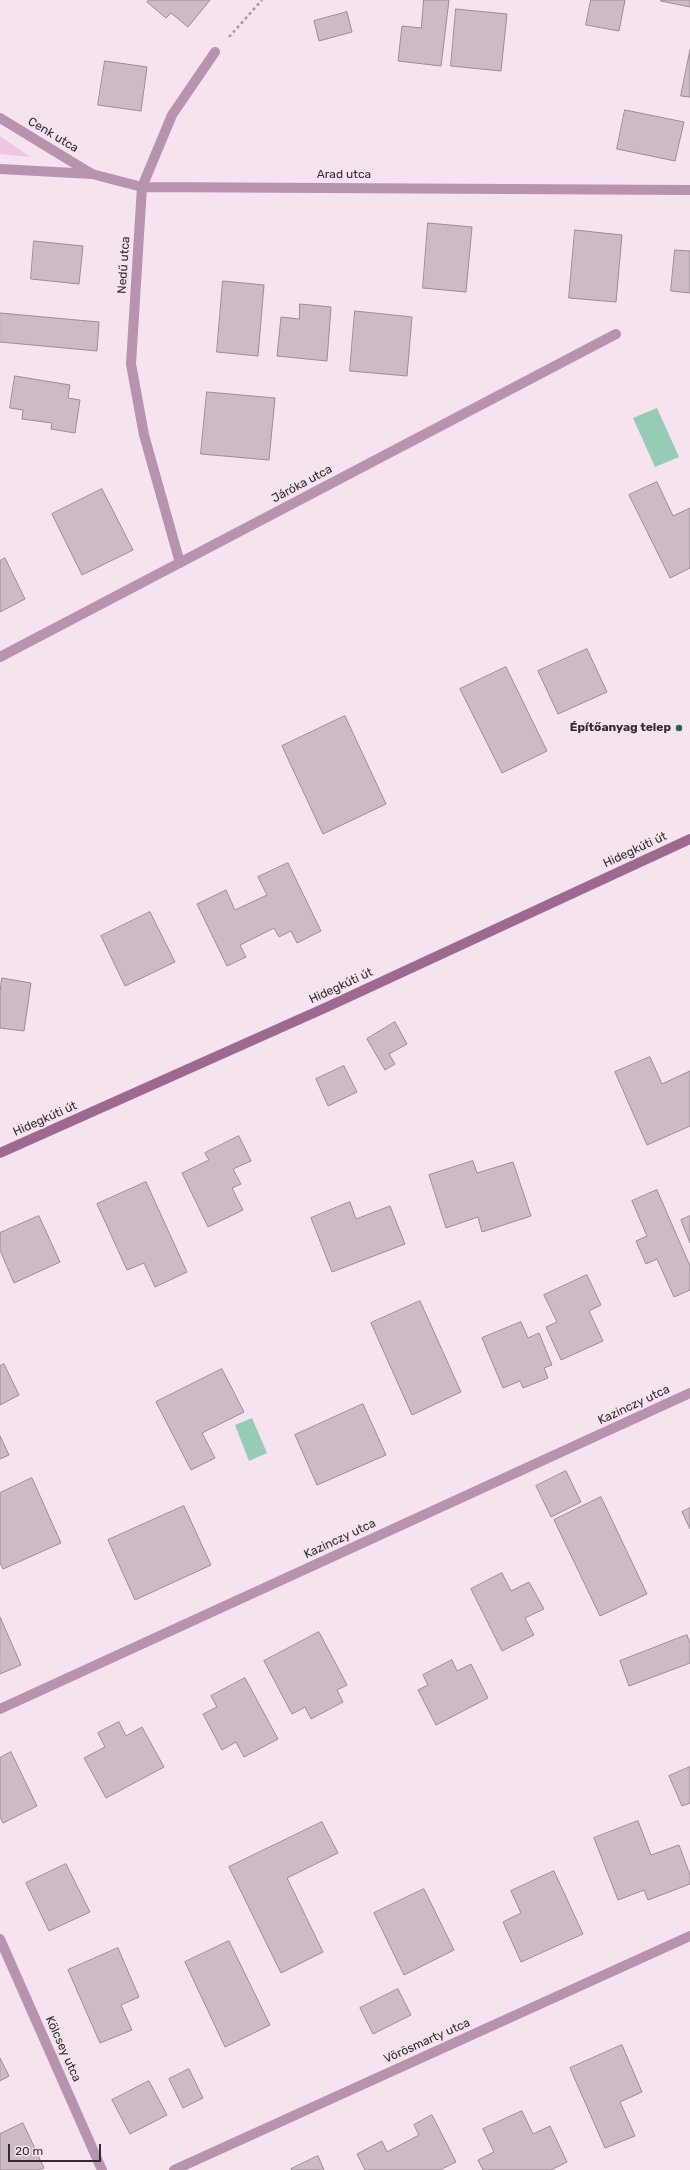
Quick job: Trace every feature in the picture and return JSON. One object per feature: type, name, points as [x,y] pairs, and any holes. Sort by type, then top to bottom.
[{"type":"main road","name":"Hidegkúti út","points":[[0,1153],[327,1007],[690,839]]},
{"type":"street","name":"Nedű utca","points":[[180,563],[144,435],[131,364],[142,187],[172,115],[215,52]]},
{"type":"street","name":"Cenk utca","points":[[0,118],[92,174]]},
{"type":"street","name":"Arad utca","points":[[0,169],[92,174],[142,187],[690,190]]},
{"type":"street","name":"Járóka utca","points":[[0,657],[616,334]]},
{"type":"street","name":"Kazinczy utca","points":[[0,1709],[690,1393]]},
{"type":"street","name":"Vörösmarty utca","points":[[174,2170],[690,1936]]},
{"type":"street","name":"Kölcsey utca","points":[[0,1939],[102,2170]]},
{"type":"path","points":[[215,52],[262,0]]},
{"type":"shaded area","points":[[0,136],[30,157],[0,154]]},
{"type":"shaded area","points":[[657,408],[679,457],[655,467],[633,418]]},
{"type":"shaded area","points":[[252,1418],[267,1453],[249,1461],[235,1425]]},
{"type":"building","points":[[149,0],[210,0],[188,27],[171,13],[166,18],[147,2]]},
{"type":"building","points":[[424,0],[449,0],[441,66],[398,61],[402,26],[421,28]]},
{"type":"building","points":[[591,0],[625,0],[619,31],[586,25]]},
{"type":"building","points":[[690,0],[690,7],[661,1]]},
{"type":"building","points":[[456,9],[507,14],[501,71],[451,66]]},
{"type":"building","points":[[347,12],[352,32],[319,41],[314,21]]},
{"type":"building","points":[[690,50],[690,97],[681,96]]},
{"type":"building","points":[[105,61],[147,67],[141,111],[98,105]]},
{"type":"building","points":[[625,110],[684,122],[675,161],[617,149]]},
{"type":"building","points":[[428,223],[472,227],[466,292],[423,288]]},
{"type":"building","points":[[575,230],[622,235],[616,302],[569,298]]},
{"type":"building","points":[[34,241],[83,246],[79,284],[31,279]]},
{"type":"building","points":[[675,250],[690,251],[690,293],[671,291]]},
{"type":"building","points":[[223,281],[264,285],[258,356],[217,352]]},
{"type":"building","points":[[300,304],[331,307],[327,361],[277,356],[281,317],[299,319]]},
{"type":"building","points":[[355,311],[412,317],[407,376],[350,371]]},
{"type":"building","points":[[0,313],[99,322],[97,351],[0,342]]},
{"type":"building","points":[[15,376],[70,385],[68,398],[80,400],[75,433],[51,429],[52,423],[22,419],[23,410],[10,408]]},
{"type":"building","points":[[207,392],[275,398],[269,460],[201,454]]},
{"type":"building","points":[[657,482],[673,516],[690,508],[690,568],[670,578],[629,495]]},
{"type":"building","points":[[102,489],[133,550],[82,575],[52,514]]},
{"type":"building","points":[[5,558],[25,599],[0,612],[0,561]]},
{"type":"building","points":[[587,649],[607,692],[558,714],[538,671]]},
{"type":"building","points":[[506,667],[547,751],[502,773],[460,689]]},
{"type":"building","points":[[345,716],[386,804],[323,834],[282,746]]},
{"type":"building","points":[[288,863],[321,931],[297,943],[291,931],[279,937],[274,928],[240,945],[246,957],[227,966],[197,904],[226,890],[235,910],[267,895],[258,877]]},
{"type":"building","points":[[150,912],[175,962],[125,986],[101,936]]},
{"type":"building","points":[[2,978],[31,983],[24,1031],[0,1028],[0,993]]},
{"type":"building","points":[[395,1022],[407,1044],[389,1054],[395,1064],[385,1070],[367,1039]]},
{"type":"building","points":[[650,1057],[662,1084],[690,1071],[690,1126],[647,1145],[615,1072]]},
{"type":"building","points":[[344,1066],[357,1092],[328,1106],[316,1079]]},
{"type":"building","points":[[239,1136],[251,1161],[233,1169],[241,1184],[232,1188],[243,1210],[208,1227],[182,1173],[209,1160],[205,1153]]},
{"type":"building","points":[[473,1161],[477,1173],[513,1162],[531,1216],[482,1232],[478,1217],[446,1228],[429,1175]]},
{"type":"building","points":[[146,1182],[187,1272],[155,1287],[144,1263],[127,1270],[97,1204]]},
{"type":"building","points":[[657,1190],[690,1266],[690,1290],[674,1297],[657,1259],[646,1264],[636,1241],[647,1236],[632,1201]]},
{"type":"building","points":[[350,1202],[356,1219],[390,1206],[405,1244],[332,1272],[311,1218]]},
{"type":"building","points":[[39,1216],[60,1262],[14,1283],[0,1250],[0,1233]]},
{"type":"building","points":[[690,1216],[690,1243],[681,1220]]},
{"type":"building","points":[[587,1275],[601,1305],[589,1311],[603,1341],[561,1360],[546,1327],[557,1322],[544,1295]]},
{"type":"building","points":[[420,1301],[461,1392],[412,1415],[371,1323]]},
{"type":"building","points":[[521,1322],[528,1338],[539,1333],[552,1365],[544,1368],[548,1378],[523,1388],[520,1381],[503,1388],[482,1338]]},
{"type":"building","points":[[4,1364],[19,1395],[0,1405],[0,1366]]},
{"type":"building","points":[[222,1369],[244,1412],[202,1433],[215,1458],[191,1470],[156,1402]]},
{"type":"building","points":[[363,1404],[386,1455],[317,1485],[295,1435]]},
{"type":"building","points":[[0,1436],[9,1455],[0,1459]]},
{"type":"building","points":[[566,1471],[581,1502],[551,1517],[536,1486]]},
{"type":"building","points":[[32,1478],[61,1543],[3,1569],[0,1563],[0,1493]]},
{"type":"building","points":[[601,1497],[647,1594],[600,1616],[554,1520]]},
{"type":"building","points":[[184,1506],[211,1565],[135,1600],[108,1540]]},
{"type":"building","points":[[690,1508],[690,1529],[682,1512]]},
{"type":"building","points":[[502,1573],[511,1591],[529,1582],[544,1609],[525,1618],[534,1635],[502,1651],[471,1589]]},
{"type":"building","points":[[0,1617],[21,1665],[0,1674]]},
{"type":"building","points":[[319,1632],[347,1685],[337,1690],[343,1702],[311,1719],[305,1707],[292,1714],[264,1661]]},
{"type":"building","points":[[687,1635],[690,1644],[690,1663],[629,1686],[620,1661]]},
{"type":"building","points":[[452,1660],[457,1671],[471,1664],[488,1698],[436,1725],[418,1690],[428,1685],[423,1675]]},
{"type":"building","points":[[245,1678],[278,1739],[244,1757],[236,1742],[222,1750],[203,1714],[217,1707],[211,1696]]},
{"type":"building","points":[[119,1722],[126,1736],[142,1727],[164,1767],[106,1798],[84,1758],[105,1747],[98,1733]]},
{"type":"building","points":[[11,1752],[37,1806],[3,1823],[0,1817],[0,1758]]},
{"type":"building","points":[[690,1767],[690,1803],[682,1806],[669,1776]]},
{"type":"building","points":[[638,1821],[651,1855],[679,1845],[690,1875],[690,1884],[648,1900],[644,1890],[618,1900],[594,1838]]},
{"type":"building","points":[[322,1822],[338,1853],[287,1878],[323,1952],[281,1973],[229,1867]]},
{"type":"building","points":[[66,1864],[90,1912],[49,1931],[26,1883]]},
{"type":"building","points":[[554,1871],[583,1934],[521,1962],[503,1922],[521,1913],[511,1891]]},
{"type":"building","points":[[424,1889],[454,1950],[404,1975],[374,1913]]},
{"type":"building","points":[[229,1941],[270,2025],[225,2047],[185,1962]]},
{"type":"building","points":[[118,1948],[139,1997],[121,2005],[132,2030],[100,2043],[68,1970]]},
{"type":"building","points":[[398,1989],[411,2015],[373,2034],[360,2008]]},
{"type":"building","points":[[622,2045],[642,2092],[620,2102],[635,2136],[605,2148],[570,2068]]},
{"type":"building","points":[[0,2058],[9,2076],[0,2081]]},
{"type":"building","points":[[189,2069],[203,2098],[183,2108],[169,2079]]},
{"type":"building","points":[[149,2081],[167,2115],[130,2134],[112,2100]]},
{"type":"building","points":[[522,2111],[533,2134],[550,2126],[567,2162],[551,2170],[483,2170],[478,2160],[494,2152],[483,2129]]},
{"type":"building","points":[[432,2115],[456,2162],[440,2170],[365,2170],[357,2154],[382,2141],[387,2152],[419,2135],[414,2125]]},
{"type":"building","points":[[23,2123],[44,2168],[39,2170],[0,2170],[0,2134]]},
{"type":"building","points":[[318,2156],[324,2170],[291,2169]]},
{"type":"place","name":"Építőanyag telep","points":[[679,728]]}]
